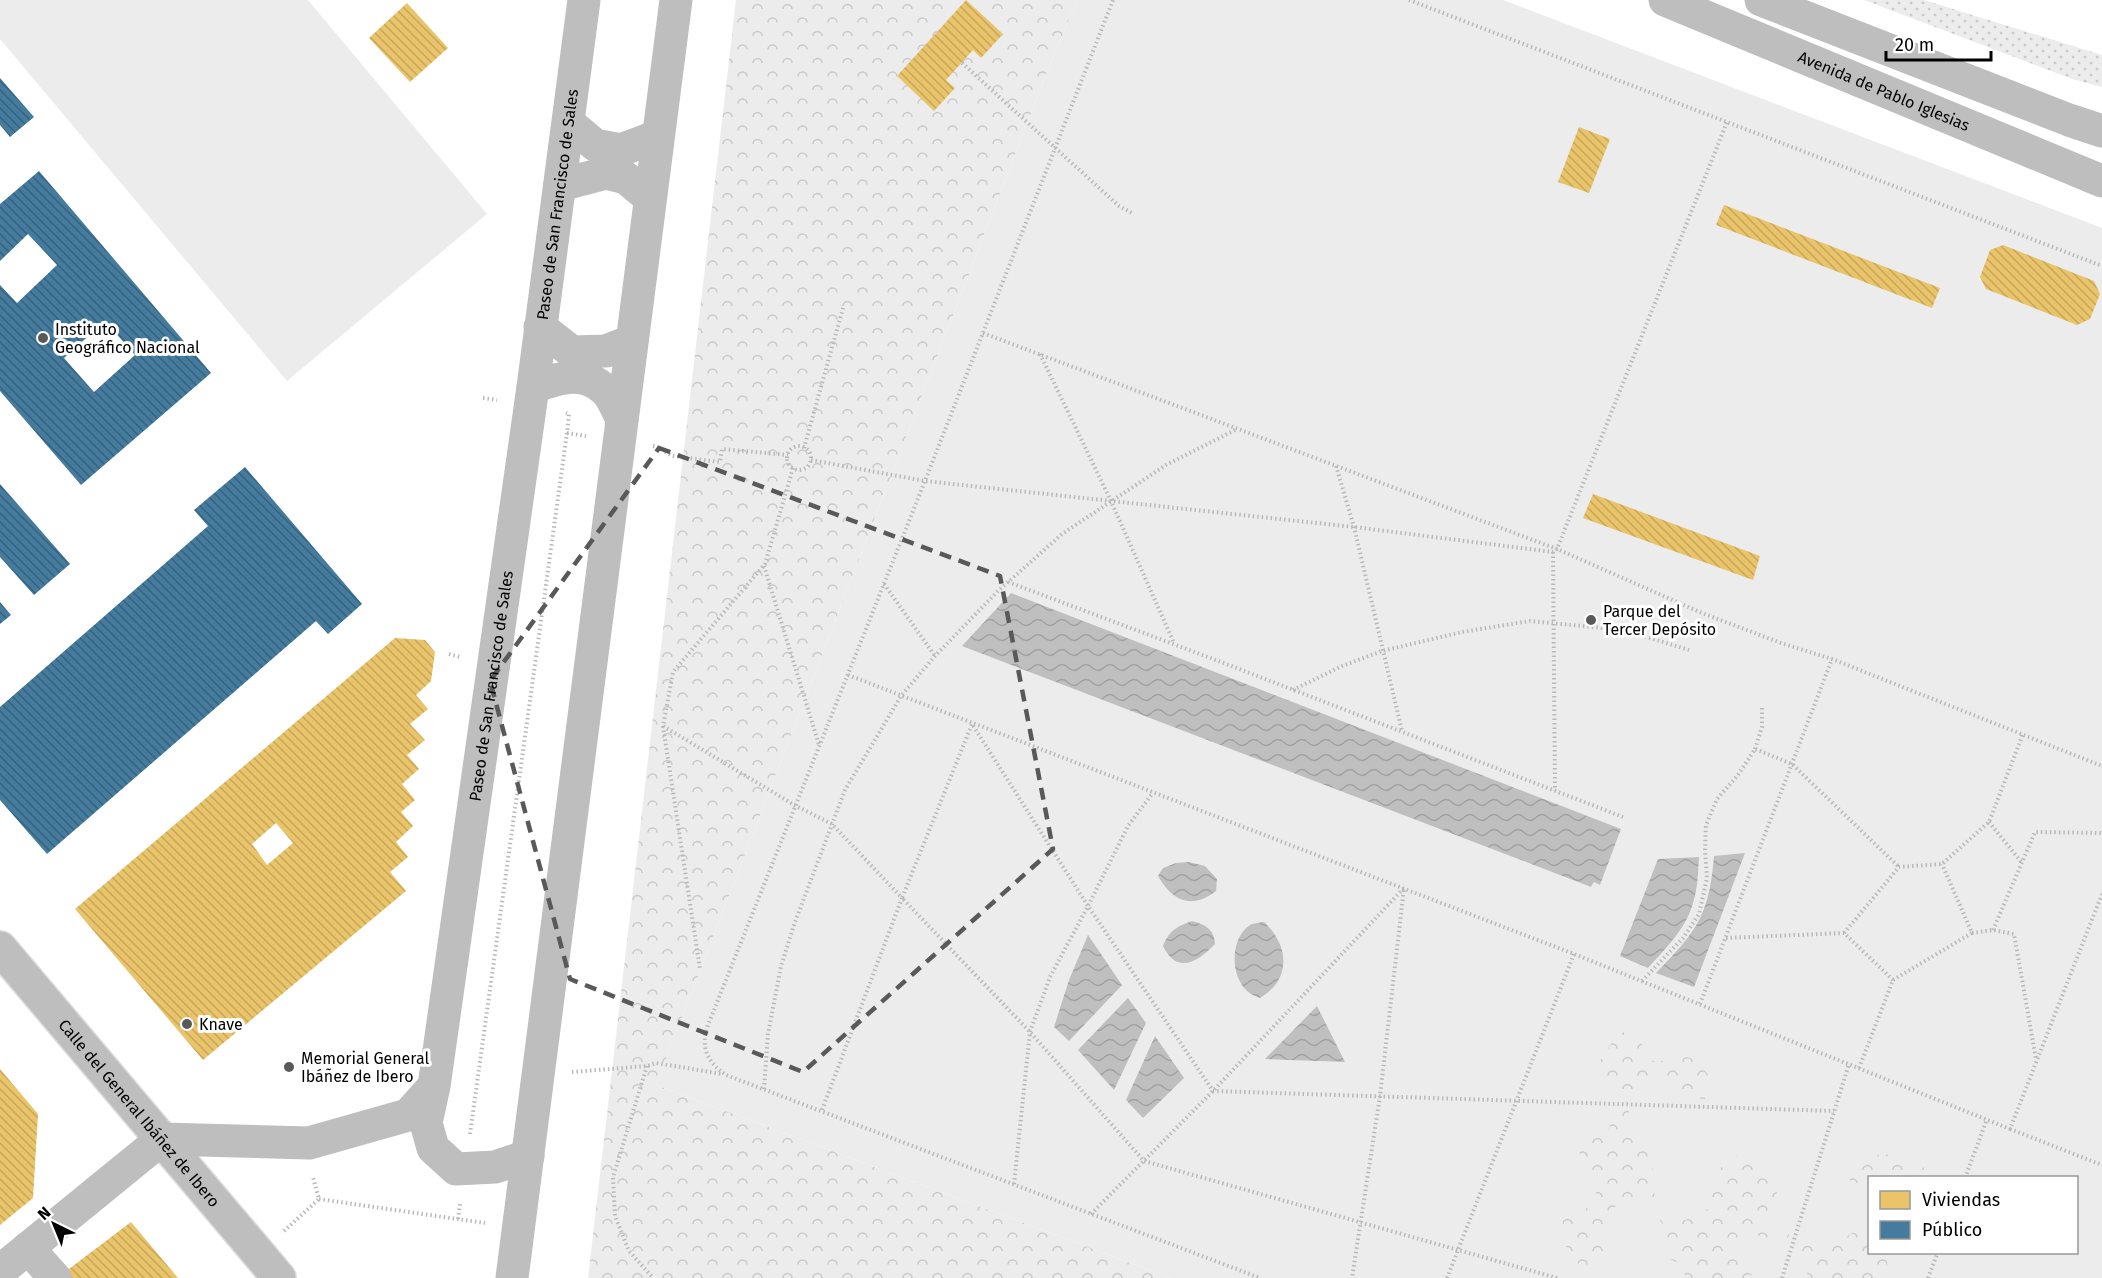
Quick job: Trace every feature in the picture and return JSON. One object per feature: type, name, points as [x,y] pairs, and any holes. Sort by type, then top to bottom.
[{"type":"street","name":"Paseo de San Francisco de Sales","points":[[528,1156],[495,1167],[456,1170],[433,1148],[426,1123],[434,1086],[533,387],[584,0]]},
{"type":"street","points":[[513,1278],[676,0]]},
{"type":"street","name":"Avenida de Pablo Iglesias","points":[[1665,0],[2102,181]]},
{"type":"street","points":[[1761,0],[2102,131]]},
{"type":"street","points":[[569,123],[596,145],[621,150],[658,136]]},
{"type":"street","points":[[560,184],[606,173],[626,178],[650,198]]},
{"type":"street","points":[[540,327],[572,352],[606,351],[632,340]]},
{"type":"street","points":[[533,387],[568,376],[587,378],[606,391],[622,419]]},
{"type":"street","name":"Calle del General Ibáñez de Ibero","points":[[0,948],[269,1266]]},
{"type":"street","points":[[0,1271],[162,1139],[309,1143],[408,1115],[434,1086]]},
{"type":"street","points":[[28,1248],[55,1278]]},
{"type":"path","points":[[726,1075],[716,1068],[707,1056],[704,1047],[705,1032],[925,481],[1113,0]]},
{"type":"path","points":[[1409,0],[2102,266]]},
{"type":"path","points":[[962,63],[1119,206],[1132,213]]},
{"type":"path","points":[[1555,791],[1555,550],[1726,122]]},
{"type":"path","points":[[804,448],[843,308]]},
{"type":"path","points":[[983,333],[1555,550],[1702,613],[1781,643],[1832,659],[2102,766]]},
{"type":"path","points":[[1040,354],[1111,501],[1174,644]]},
{"type":"path","points":[[764,1089],[768,1034],[781,966],[816,863],[845,790],[901,696],[935,656],[1008,582],[1062,534],[1166,465],[1238,428]]},
{"type":"path","points":[[788,455],[796,447],[804,448],[811,460]]},
{"type":"path","points":[[688,458],[720,462],[722,449],[788,455]]},
{"type":"path","points":[[788,455],[789,463],[793,468],[800,470],[804,469],[811,460]]},
{"type":"path","points":[[811,460],[925,481],[1555,550]]},
{"type":"path","points":[[1336,466],[1354,527],[1402,732]]},
{"type":"path","points":[[700,969],[663,726],[673,672],[764,566],[793,468]]},
{"type":"path","points":[[764,566],[819,747]]},
{"type":"path","points":[[1008,582],[1623,817]]},
{"type":"path","points":[[884,584],[935,656]]},
{"type":"path","points":[[1293,690],[1342,666],[1382,651],[1462,632],[1530,621],[1624,630],[1689,650]]},
{"type":"path","points":[[1700,1004],[1832,659]]},
{"type":"path","points":[[848,675],[1574,954],[2102,1165]]},
{"type":"path","points":[[1642,981],[1683,938],[1699,914],[1707,878],[1706,825],[1717,799],[1738,776],[1755,749],[1762,727],[1762,705]]},
{"type":"path","points":[[822,1110],[902,898],[972,724]]},
{"type":"path","points":[[972,724],[1088,906],[1213,1091]]},
{"type":"path","points":[[663,726],[796,806],[832,824],[1030,1032],[1144,1161],[1557,1278]]},
{"type":"path","points":[[1844,933],[1899,867],[1942,864],[1989,822],[2023,734]]},
{"type":"path","points":[[1755,749],[1792,764],[1899,867]]},
{"type":"path","points":[[1014,1184],[1030,1032],[1050,977],[1128,826],[1153,793]]},
{"type":"path","points":[[1989,822],[2022,863]]},
{"type":"path","points":[[1993,930],[2035,832],[2102,832]]},
{"type":"path","points":[[1942,864],[1972,933]]},
{"type":"path","points":[[1091,1214],[1213,1091],[1404,888]]},
{"type":"path","points":[[1352,1278],[1380,1096],[1404,888]]},
{"type":"path","points":[[2010,1129],[2102,894]]},
{"type":"path","points":[[1859,1068],[1893,980],[1972,933],[1993,930],[2014,934],[2036,1059]]},
{"type":"path","points":[[1726,938],[1844,933],[1893,980]]},
{"type":"path","points":[[1447,1278],[1574,954]]},
{"type":"path","points":[[539,1071],[576,1072],[647,1066],[656,1063],[726,1075],[1260,1278]]},
{"type":"path","points":[[1782,1278],[1849,1064]]},
{"type":"path","points":[[647,1066],[613,1177],[615,1216],[629,1251],[653,1278]]},
{"type":"path","points":[[1213,1091],[1834,1111]]},
{"type":"path","points":[[1966,1176],[1987,1119]]},
{"type":"path","points":[[303,1143],[319,1199]]},
{"type":"path","points":[[269,1266],[319,1199]]},
{"type":"path","points":[[319,1199],[519,1228]]},
{"type":"path","points":[[1928,1278],[1937,1254]]},
{"type":"highlighted area","points":[[659,448],[1000,576],[1053,849],[803,1072],[570,979],[490,681]]},
{"type":"green space","points":[[0,0],[308,0],[487,214],[287,381],[0,39]]},
{"type":"green space","points":[[736,0],[1077,0],[1045,77],[656,1085],[1171,1278],[588,1278]]},
{"type":"green space","name":"Parque del Tercer Depósito","points":[[1077,0],[1503,0],[2102,228],[2102,1278],[1171,1278],[656,1085],[1045,77]],"holes":[[[963,646],[1621,829],[1600,884],[1594,882],[1591,887]]]},
{"type":"green space","points":[[1864,0],[1924,0],[2102,55],[2102,87],[2072,79]]},
{"type":"green space","points":[[1623,1032],[1642,1044],[1651,1061],[1666,1061],[1683,1056],[1699,1061],[1710,1078],[1705,1099],[1676,1097],[1665,1083],[1651,1078],[1628,1096],[1614,1090],[1600,1061],[1610,1045]]},
{"type":"green space","points":[[1628,1110],[1653,1164],[1652,1185],[1656,1199],[1670,1213],[1686,1220],[1711,1207],[1710,1187],[1725,1161],[1740,1155],[1758,1158],[1772,1171],[1777,1191],[1767,1224],[1789,1234],[1786,1247],[1754,1234],[1736,1238],[1731,1250],[1749,1257],[1758,1271],[1747,1278],[1685,1278],[1684,1265],[1669,1259],[1669,1243],[1661,1221],[1651,1209],[1642,1203],[1624,1200],[1607,1213],[1603,1228],[1605,1245],[1598,1268],[1585,1270],[1569,1252],[1563,1226],[1563,1217],[1595,1205],[1596,1190],[1581,1169],[1579,1149],[1587,1136],[1608,1131],[1614,1111]]},
{"type":"green space","points":[[1894,1154],[1916,1160],[1932,1176],[1868,1176],[1868,1186],[1850,1181],[1847,1165],[1862,1156]]},
{"type":"green space","points":[[1868,1231],[1868,1254],[1888,1254],[1887,1270],[1890,1278],[1806,1278],[1811,1257],[1796,1251],[1803,1235],[1839,1242],[1852,1233]]},
{"type":"water","points":[[1011,593],[1621,829],[1600,885],[1594,882],[1591,887],[962,646]]},
{"type":"water","points":[[1745,853],[1694,987],[1656,973],[1682,945],[1698,921],[1709,894],[1714,856]]},
{"type":"water","points":[[1699,857],[1693,903],[1674,938],[1648,968],[1620,956],[1658,859]]},
{"type":"water","points":[[1189,862],[1205,866],[1217,879],[1216,891],[1207,897],[1191,901],[1176,897],[1170,892],[1158,876],[1163,868],[1176,863]]},
{"type":"water","points":[[1192,921],[1208,928],[1215,944],[1195,960],[1181,963],[1169,955],[1163,946],[1174,930]]},
{"type":"water","points":[[1264,922],[1278,941],[1283,961],[1278,981],[1260,998],[1248,992],[1241,984],[1235,967],[1235,957],[1243,931],[1251,924]]},
{"type":"water","points":[[1088,935],[1122,985],[1069,1041],[1054,1027],[1069,980]]},
{"type":"water","points":[[1128,998],[1146,1023],[1114,1090],[1078,1050]]},
{"type":"water","points":[[1317,1006],[1345,1062],[1265,1059]]},
{"type":"water","points":[[1155,1036],[1184,1078],[1143,1118],[1126,1100]]},
{"type":"building: Viviendas","points":[[966,0],[1003,34],[981,58],[973,50],[946,80],[955,88],[934,111],[897,76]]},
{"type":"building: Viviendas","points":[[407,3],[448,48],[410,82],[369,38]]},
{"type":"building: Viviendas","points":[[1579,127],[1610,139],[1589,193],[1558,182]]},
{"type":"building: Viviendas","points":[[1724,205],[1940,288],[1932,308],[1716,225]]},
{"type":"building: Viviendas","points":[[2003,245],[2094,281],[2100,294],[2090,319],[2077,325],[1986,289],[1980,277],[1990,250]]},
{"type":"building: Viviendas","points":[[1593,494],[1760,556],[1753,580],[1583,518]]},
{"type":"building: Viviendas","points":[[395,638],[425,640],[435,652],[431,681],[416,695],[428,709],[410,724],[425,740],[407,755],[419,769],[402,784],[415,800],[401,812],[413,826],[396,842],[408,857],[390,872],[406,891],[203,1060],[75,909]],"holes":[[[276,823],[293,843],[267,865],[252,844]]]},
{"type":"building: Viviendas","points":[[0,1069],[38,1114],[33,1198],[0,1225]]},
{"type":"building: Viviendas","points":[[131,1222],[178,1278],[64,1278],[61,1275]]},
{"type":"building: Público","points":[[0,78],[34,117],[10,137],[0,125]]},
{"type":"building: Público","name":"Instituto Geográfico Nacional","points":[[39,171],[211,373],[81,485],[0,391],[0,285],[17,303],[57,265],[28,234],[0,261],[0,204]],"holes":[[[105,321],[135,355],[94,392],[64,358]]]},
{"type":"building: Público","points":[[245,467],[362,604],[328,634],[316,621],[47,854],[0,800],[0,707],[208,526],[194,510]]},
{"type":"building: Público","points":[[0,484],[70,564],[34,595],[0,557]]},
{"type":"building: Público","points":[[0,602],[11,615],[0,624]]},
{"type":"place","name":"Instituto Geográfico Nacional","points":[[43,338]]},
{"type":"place","name":"Parque del Tercer Depósito","points":[[1591,620]]},
{"type":"place","name":"Knave","points":[[187,1024]]},
{"type":"place","name":"Memorial General Ibáñez de Ibero","points":[[289,1067]]}]
